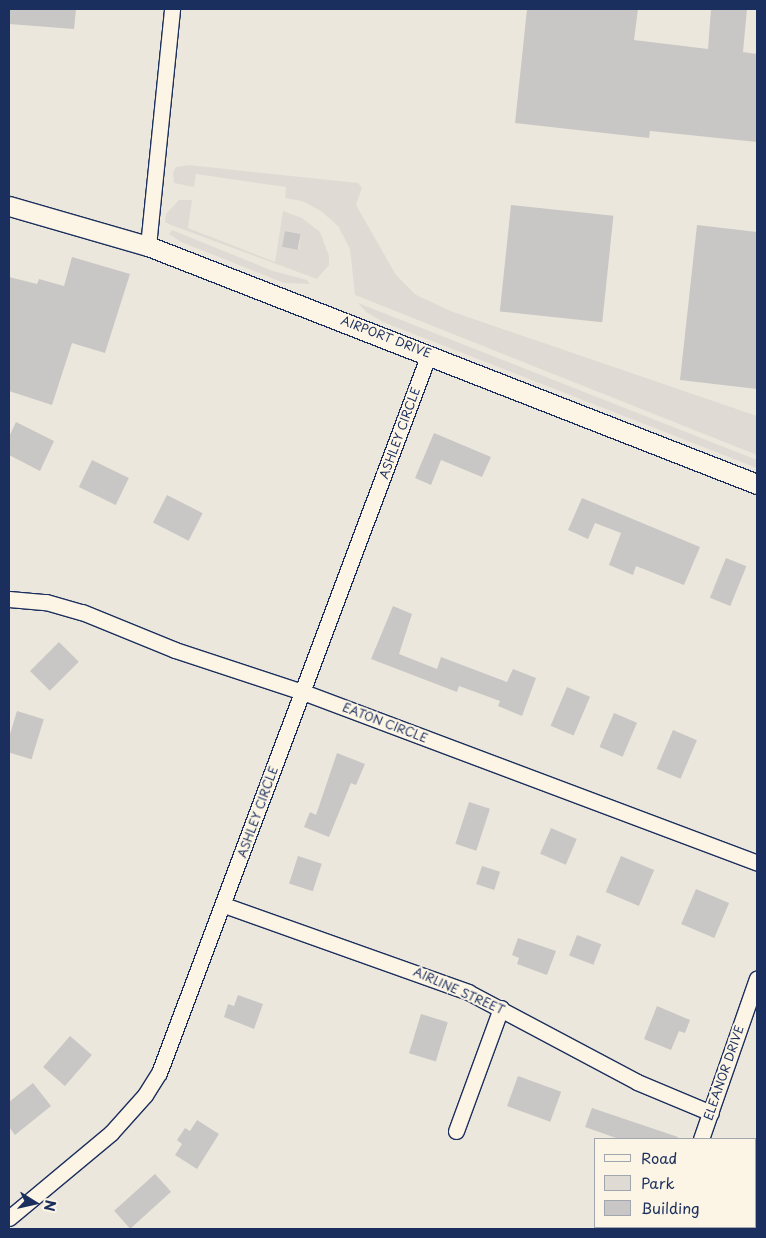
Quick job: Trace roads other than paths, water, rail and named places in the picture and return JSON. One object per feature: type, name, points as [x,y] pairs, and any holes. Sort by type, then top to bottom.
[{"type":"street","points":[[148,246],[172,9]]},
{"type":"street","name":"AIRPORT DRIVE","points":[[9,206],[148,246],[429,354],[757,484]]},
{"type":"street","name":"ASHLEY CIRCLE","points":[[9,1218],[111,1133],[145,1096],[159,1073],[224,905],[429,354]]},
{"type":"street","name":"EATON CIRCLE","points":[[9,599],[46,602],[82,612],[176,650],[303,692],[757,863]]},
{"type":"street","name":"AIRLINE STREET","points":[[224,905],[388,961],[501,1008],[601,1064],[711,1113]]},
{"type":"street","name":"ELEANOR DRIVE","points":[[701,1138],[757,978]]},
{"type":"street","points":[[456,1131],[501,1008]]}]
